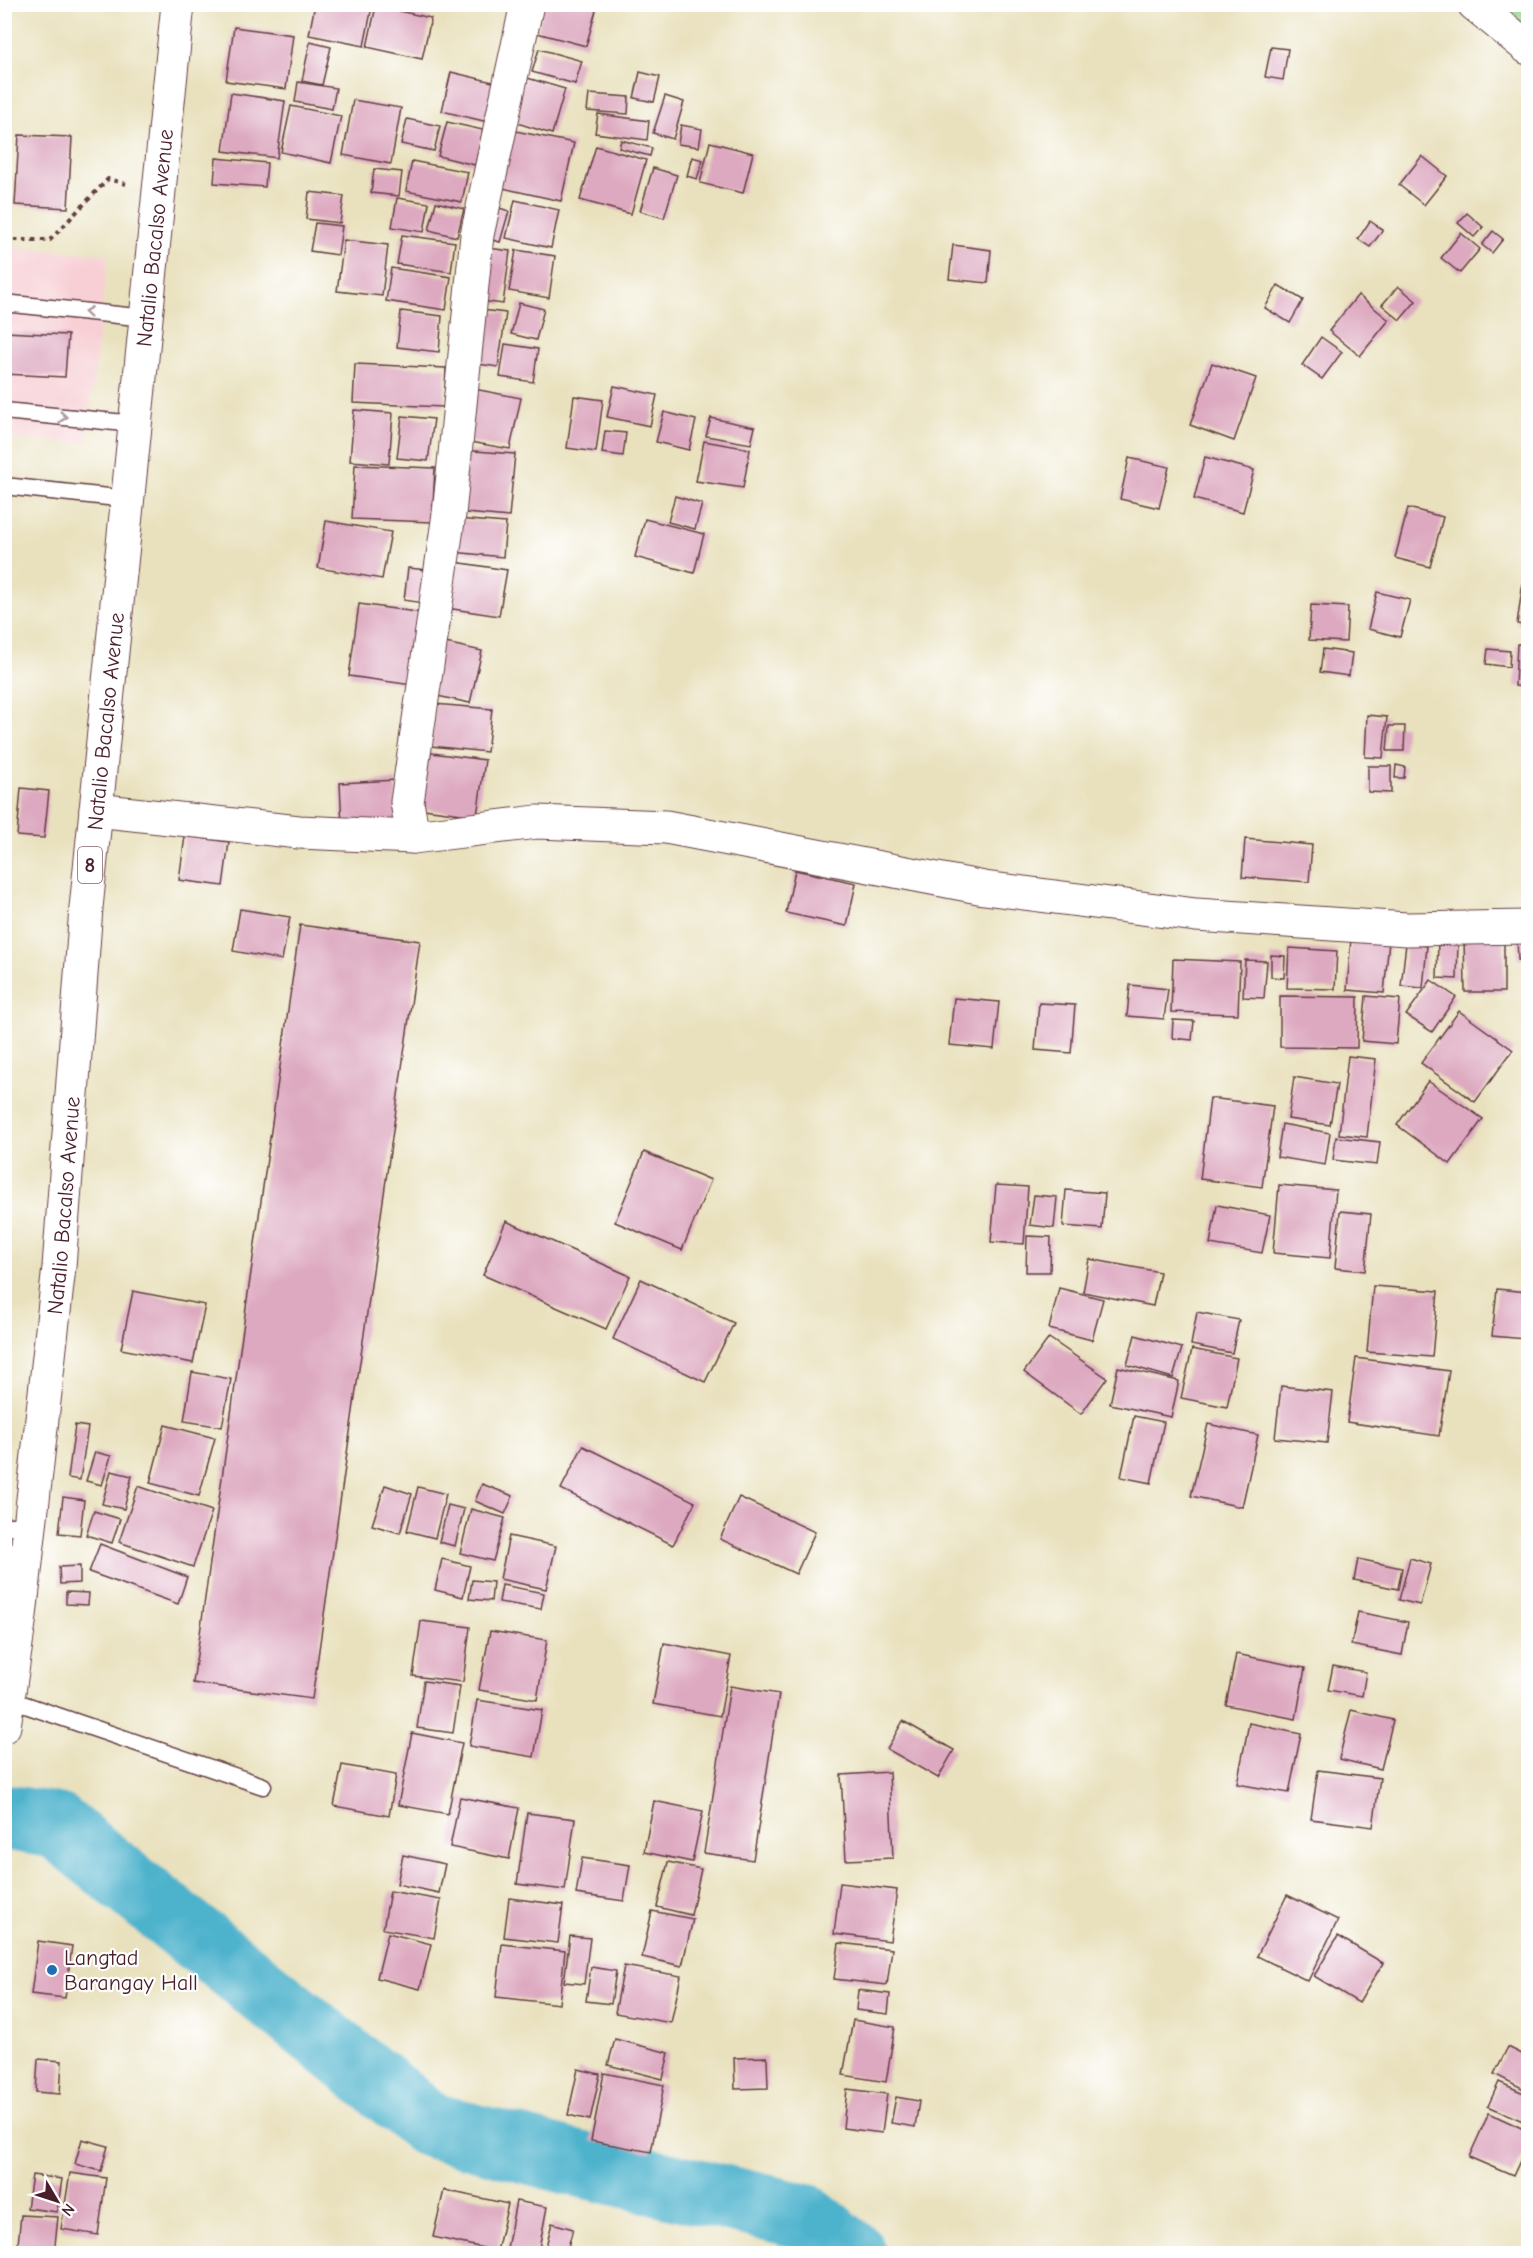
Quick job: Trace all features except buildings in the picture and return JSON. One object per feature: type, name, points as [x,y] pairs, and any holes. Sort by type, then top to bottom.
[{"type":"main road","name":"Natalio Bacalso Avenue","points":[[6,1718],[17,1526],[59,1267],[86,908],[178,4]]},
{"type":"main road","points":[[413,837],[407,802],[449,514],[477,235],[527,4]]},
{"type":"main road","points":[[1474,4],[1528,48]]},
{"type":"main road","points":[[96,810],[299,832],[413,837],[537,822],[666,827],[984,888],[1196,915],[1407,928],[1528,927]]},
{"type":"lane","points":[[4,303],[146,318]]},
{"type":"lane","points":[[4,411],[135,424]]},
{"type":"lane","points":[[4,486],[128,499]]},
{"type":"lane","points":[[6,1718],[55,1713],[263,1786]]},
{"type":"path","points":[[4,194],[7,240],[50,240],[108,179],[158,194]]},
{"type":"shaded area","points":[[4,247],[108,255],[86,443],[5,438]]},
{"type":"green space","points":[[1474,5],[1528,5],[1528,48]]},
{"type":"waterway","points":[[4,1817],[57,1826],[430,2125],[570,2162],[807,2217],[853,2254]]},
{"type":"place","name":"Langtad Barangay Hall","points":[[52,1970]]}]
